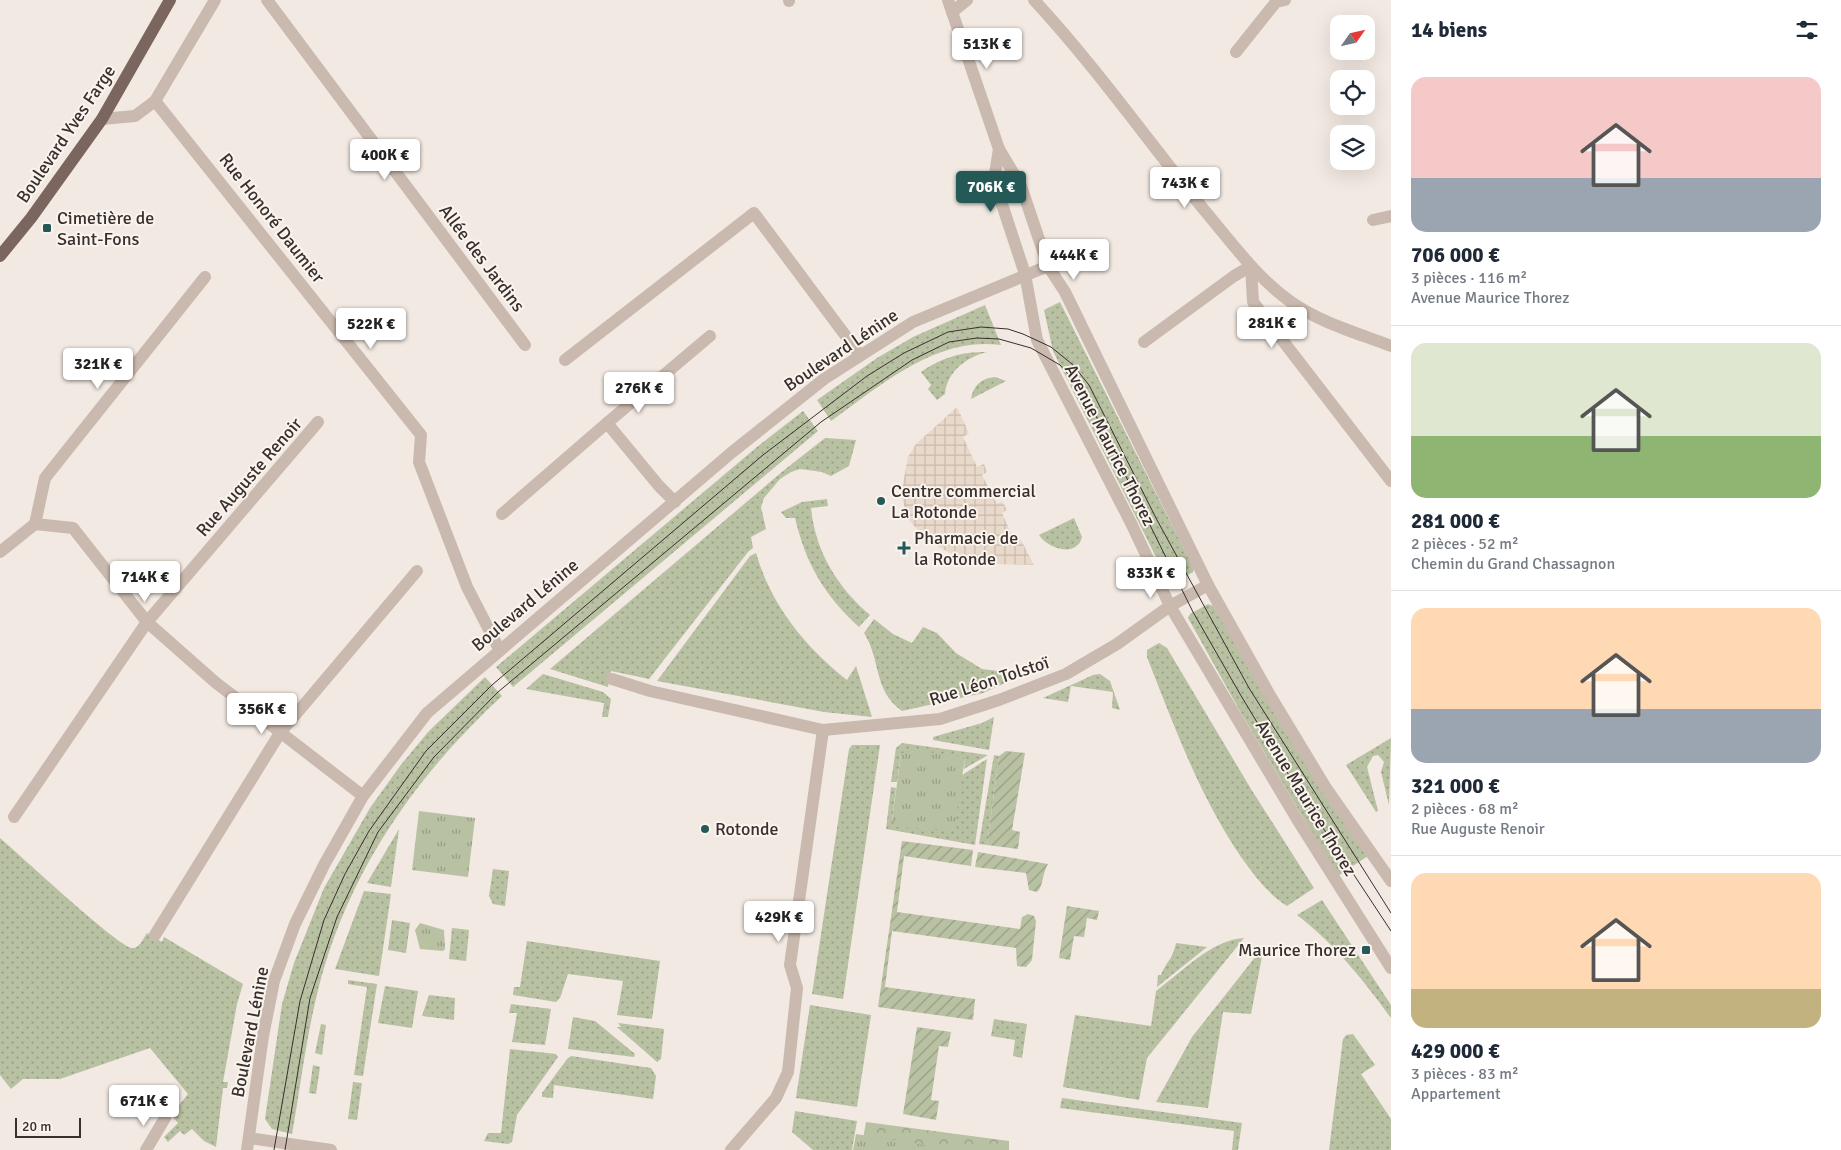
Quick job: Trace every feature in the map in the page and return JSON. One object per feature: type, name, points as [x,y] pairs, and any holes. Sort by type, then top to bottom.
[{"type":"main road","name":"Boulevard Yves Farge","points":[[0,256],[31,218],[102,119],[170,0]]},
{"type":"street","points":[[102,119],[135,116],[155,101],[215,0]]},
{"type":"street","name":"Allée des Jardins","points":[[266,0],[525,345]]},
{"type":"street","points":[[950,6],[967,0]]},
{"type":"street","points":[[1034,0],[1073,42],[1175,176],[1251,266],[1290,302],[1325,321],[1391,346]]},
{"type":"street","points":[[1236,52],[1276,2],[1285,0]]},
{"type":"street","name":"Avenue Maurice Thorez","points":[[950,6],[999,150],[1021,186],[1048,266],[1065,292],[1208,585],[1268,692],[1326,788],[1391,881]]},
{"type":"street","name":"Rue Honoré Daumier","points":[[155,101],[421,436],[419,462],[467,587],[499,650]]},
{"type":"street","name":"Avenue Maurice Thorez","points":[[999,150],[994,180],[1025,274],[1037,340],[1131,523],[1170,606],[1307,836],[1391,968]]},
{"type":"street","points":[[565,360],[754,213],[860,355]]},
{"type":"street","points":[[1373,220],[1391,216]]},
{"type":"street","name":"Boulevard Lénine","points":[[248,1144],[263,1036],[274,981],[295,924],[363,796],[427,713],[499,650],[802,396],[860,355],[913,322],[1048,266]]},
{"type":"street","points":[[1144,342],[1234,276],[1251,266]]},
{"type":"street","points":[[1251,266],[1253,302],[1391,481]]},
{"type":"street","points":[[0,552],[35,524],[45,478],[205,277]]},
{"type":"street","points":[[502,514],[710,336]]},
{"type":"street","name":"Rue Auguste Renoir","points":[[14,817],[147,622],[318,422]]},
{"type":"street","points":[[607,423],[659,486],[675,502]]},
{"type":"street","points":[[35,524],[73,528],[147,622],[215,682],[363,796]]},
{"type":"street","points":[[155,934],[280,733],[417,571]]},
{"type":"street","name":"Rue Léon Tolstoï","points":[[612,679],[650,691],[823,730],[940,719],[999,700],[1066,674],[1118,644],[1170,606],[1208,585]]},
{"type":"street","points":[[731,1150],[776,1098],[788,1072],[797,988],[790,966],[823,730]]},
{"type":"street","points":[[146,1150],[165,1118]]},
{"type":"street","points":[[248,1144],[331,1150]]},
{"type":"green space","points":[[1060,302],[1194,569],[1193,572],[1174,582],[1168,581],[1053,351],[1044,310]]},
{"type":"green space","points":[[985,305],[1001,345],[977,344],[954,348],[932,356],[910,366],[831,421],[817,400],[877,358],[913,337]]},
{"type":"green space","points":[[987,352],[972,357],[959,366],[950,378],[945,394],[937,400],[928,389],[931,385],[921,372],[952,356]]},
{"type":"green space","points":[[995,377],[1006,381],[971,399],[978,384],[986,379]]},
{"type":"green space","points":[[803,411],[818,431],[513,687],[496,667],[757,447]]},
{"type":"green space","points":[[825,438],[856,440],[849,466],[831,476],[822,472],[800,469],[780,479],[764,498],[761,507],[766,529],[751,537],[753,548],[649,679],[611,671],[608,687],[550,669],[783,471]]},
{"type":"green space","points":[[827,499],[828,506],[811,508],[813,524],[823,554],[838,581],[870,615],[859,627],[836,603],[818,578],[799,535],[795,518],[786,518],[781,512],[802,502]]},
{"type":"green space","points":[[1074,518],[1082,537],[1079,544],[1074,548],[1062,549],[1055,547],[1043,540],[1039,535]]},
{"type":"green space","points":[[756,553],[762,572],[780,607],[791,624],[817,654],[847,680],[856,666],[872,717],[824,712],[657,681],[750,556]]},
{"type":"green space","points":[[1208,604],[1213,606],[1368,856],[1338,876],[1241,713],[1188,618],[1190,614]]},
{"type":"green space","points":[[874,619],[893,634],[912,643],[923,627],[937,633],[956,653],[982,669],[1014,673],[1016,678],[983,693],[902,711],[886,694],[873,653],[864,633]]},
{"type":"green space","points":[[1159,643],[1167,648],[1251,789],[1314,888],[1287,906],[1268,890],[1241,857],[1200,785],[1188,760],[1147,657],[1147,650]]},
{"type":"green space","points":[[543,674],[603,692],[611,699],[608,717],[602,717],[604,703],[526,689]]},
{"type":"green space","points":[[1100,674],[1110,681],[1120,710],[1112,708],[1113,692],[1071,686],[1068,702],[1043,698],[1093,675]]},
{"type":"green space","points":[[485,677],[502,696],[438,762],[384,835],[362,874],[343,915],[327,958],[311,1019],[292,1134],[272,1129],[265,1119],[282,1004],[294,963],[324,888],[370,808],[400,766],[428,732]]},
{"type":"green space","points":[[994,717],[989,750],[933,740],[933,737],[982,723]]},
{"type":"green space","points":[[1391,738],[1389,805],[1381,772],[1384,762],[1378,755],[1373,756],[1367,767],[1378,811],[1376,812],[1346,765]]},
{"type":"green space","points":[[902,743],[988,755],[964,769],[965,758],[901,754],[897,782],[891,782],[896,748]]},
{"type":"green space","points":[[852,745],[880,745],[843,999],[812,994],[849,749]]},
{"type":"green space","points":[[910,749],[965,758],[954,831],[897,827],[892,820],[901,754]]},
{"type":"green space","points":[[1006,751],[1025,753],[1012,830],[1020,832],[1018,849],[987,845],[999,756]]},
{"type":"green space","points":[[994,755],[999,756],[987,845],[979,844]]},
{"type":"green space","points":[[987,759],[975,845],[886,829],[891,787],[896,788],[892,820]]},
{"type":"green space","points":[[419,811],[475,818],[468,877],[412,870]]},
{"type":"green space","points":[[399,829],[391,887],[367,883]]},
{"type":"green space","points":[[0,838],[89,917],[123,944],[132,948],[137,947],[147,933],[162,942],[164,937],[243,984],[237,1004],[223,1082],[228,1082],[227,1088],[223,1088],[216,1147],[204,1141],[192,1129],[184,1135],[180,1131],[168,1142],[164,1137],[178,1123],[171,1115],[188,1094],[150,1048],[60,1079],[23,1079],[11,1089],[0,1075]]},
{"type":"green space","points":[[902,841],[973,850],[971,866],[904,856],[897,912],[1020,929],[1022,917],[1028,914],[1034,916],[1036,921],[1032,960],[1026,967],[1017,966],[1016,948],[892,931],[885,987],[975,999],[973,1020],[878,1007]]},
{"type":"green space","points":[[978,852],[1048,864],[1039,889],[1037,892],[1029,890],[1026,873],[975,867]]},
{"type":"green space","points":[[493,869],[509,871],[505,906],[493,904],[489,896]]},
{"type":"green space","points":[[364,891],[391,894],[379,976],[335,969]]},
{"type":"green space","points":[[1322,900],[1391,1005],[1391,1018],[1348,963],[1324,938],[1297,915]]},
{"type":"green space","points":[[1067,906],[1099,911],[1097,920],[1087,918],[1084,937],[1074,936],[1070,960],[1059,958]]},
{"type":"green space","points":[[392,920],[410,923],[406,953],[388,950]]},
{"type":"green space","points":[[420,923],[444,930],[445,949],[443,951],[420,949],[415,930]]},
{"type":"green space","points":[[452,928],[469,930],[466,961],[449,959]]},
{"type":"green space","points":[[1244,938],[1147,1058],[1139,1100],[1063,1087],[1075,1015],[1151,1026],[1156,991],[1197,958],[1220,944]]},
{"type":"green space","points":[[527,941],[660,961],[652,1019],[617,1015],[623,981],[568,974],[560,998],[556,1002],[513,995],[514,987],[520,987]]},
{"type":"green space","points":[[1176,943],[1207,947],[1157,987],[1158,975],[1161,975],[1173,953]]},
{"type":"green space","points":[[1264,946],[1251,1014],[1223,1012],[1208,1108],[1156,1102],[1192,1037]]},
{"type":"green space","points":[[348,980],[377,984],[363,1076],[354,1075],[367,987],[348,984]]},
{"type":"green space","points":[[385,986],[418,991],[412,1028],[378,1023]]},
{"type":"green space","points":[[429,995],[455,998],[454,1020],[422,1016]]},
{"type":"green space","points":[[511,1004],[551,1009],[545,1045],[512,1042],[517,1013],[509,1013]]},
{"type":"green space","points":[[810,1005],[871,1015],[857,1107],[796,1098]]},
{"type":"green space","points":[[573,1017],[595,1021],[635,1054],[634,1057],[568,1049]]},
{"type":"green space","points":[[994,1019],[1027,1024],[1022,1058],[1013,1056],[1015,1040],[991,1036]]},
{"type":"green space","points":[[618,1023],[664,1029],[661,1059],[657,1062],[617,1027],[621,1027]]},
{"type":"green space","points":[[321,1024],[326,1025],[322,1055],[315,1053]]},
{"type":"green space","points":[[917,1027],[951,1032],[948,1047],[939,1046],[931,1100],[939,1101],[936,1120],[903,1114]]},
{"type":"green space","points":[[1353,1034],[1375,1065],[1361,1074],[1391,1119],[1391,1150],[1329,1150],[1343,1039],[1346,1035]]},
{"type":"green space","points":[[510,1049],[556,1054],[558,1057],[517,1115],[512,1142],[508,1144],[484,1141],[488,1133],[501,1133]]},
{"type":"green space","points":[[571,1056],[651,1068],[656,1076],[653,1099],[554,1085],[553,1098],[542,1097],[542,1093]]},
{"type":"green space","points":[[313,1065],[320,1067],[316,1094],[309,1093]]},
{"type":"green space","points":[[353,1082],[362,1083],[357,1120],[348,1119]]},
{"type":"green space","points":[[1062,1098],[1242,1123],[1238,1150],[1232,1150],[1234,1131],[1060,1108]]},
{"type":"green space","points":[[795,1111],[857,1121],[852,1150],[813,1150],[792,1132]]},
{"type":"green space","points":[[866,1122],[1009,1141],[1009,1150],[861,1150]]},
{"type":"green space","points":[[856,1134],[956,1150],[853,1150]]},
{"type":"shaded area","points":[[957,407],[969,433],[963,437],[977,467],[984,464],[987,472],[982,475],[997,504],[1002,501],[1007,510],[1002,513],[1015,542],[1021,540],[1034,565],[998,564],[961,559],[928,541],[908,519],[901,494],[908,457],[916,444]]},
{"type":"tram line","points":[[274,1150],[300,1001],[324,920],[345,874],[369,831],[426,751],[492,685],[763,455],[867,376],[904,353],[948,332],[981,327],[1008,329],[1023,334],[1051,347],[1072,364],[1089,385],[1157,520],[1249,688],[1391,913]]},
{"type":"tram line","points":[[285,1150],[310,998],[337,917],[378,832],[434,757],[498,692],[821,422],[912,360],[949,342],[977,338],[999,339],[1031,348],[1060,365],[1074,381],[1096,416],[1193,612],[1240,694],[1296,787],[1391,931]]},
{"type":"place","name":"Cimetière de Saint-Fons","points":[[47,228]]},
{"type":"place","name":"Centre commercial La Rotonde","points":[[881,501]]},
{"type":"place","name":"Pharmacie de la Rotonde","points":[[904,548]]},
{"type":"place","name":"Rotonde","points":[[705,829]]},
{"type":"place","name":"Maurice Thorez","points":[[1366,950]]}]
